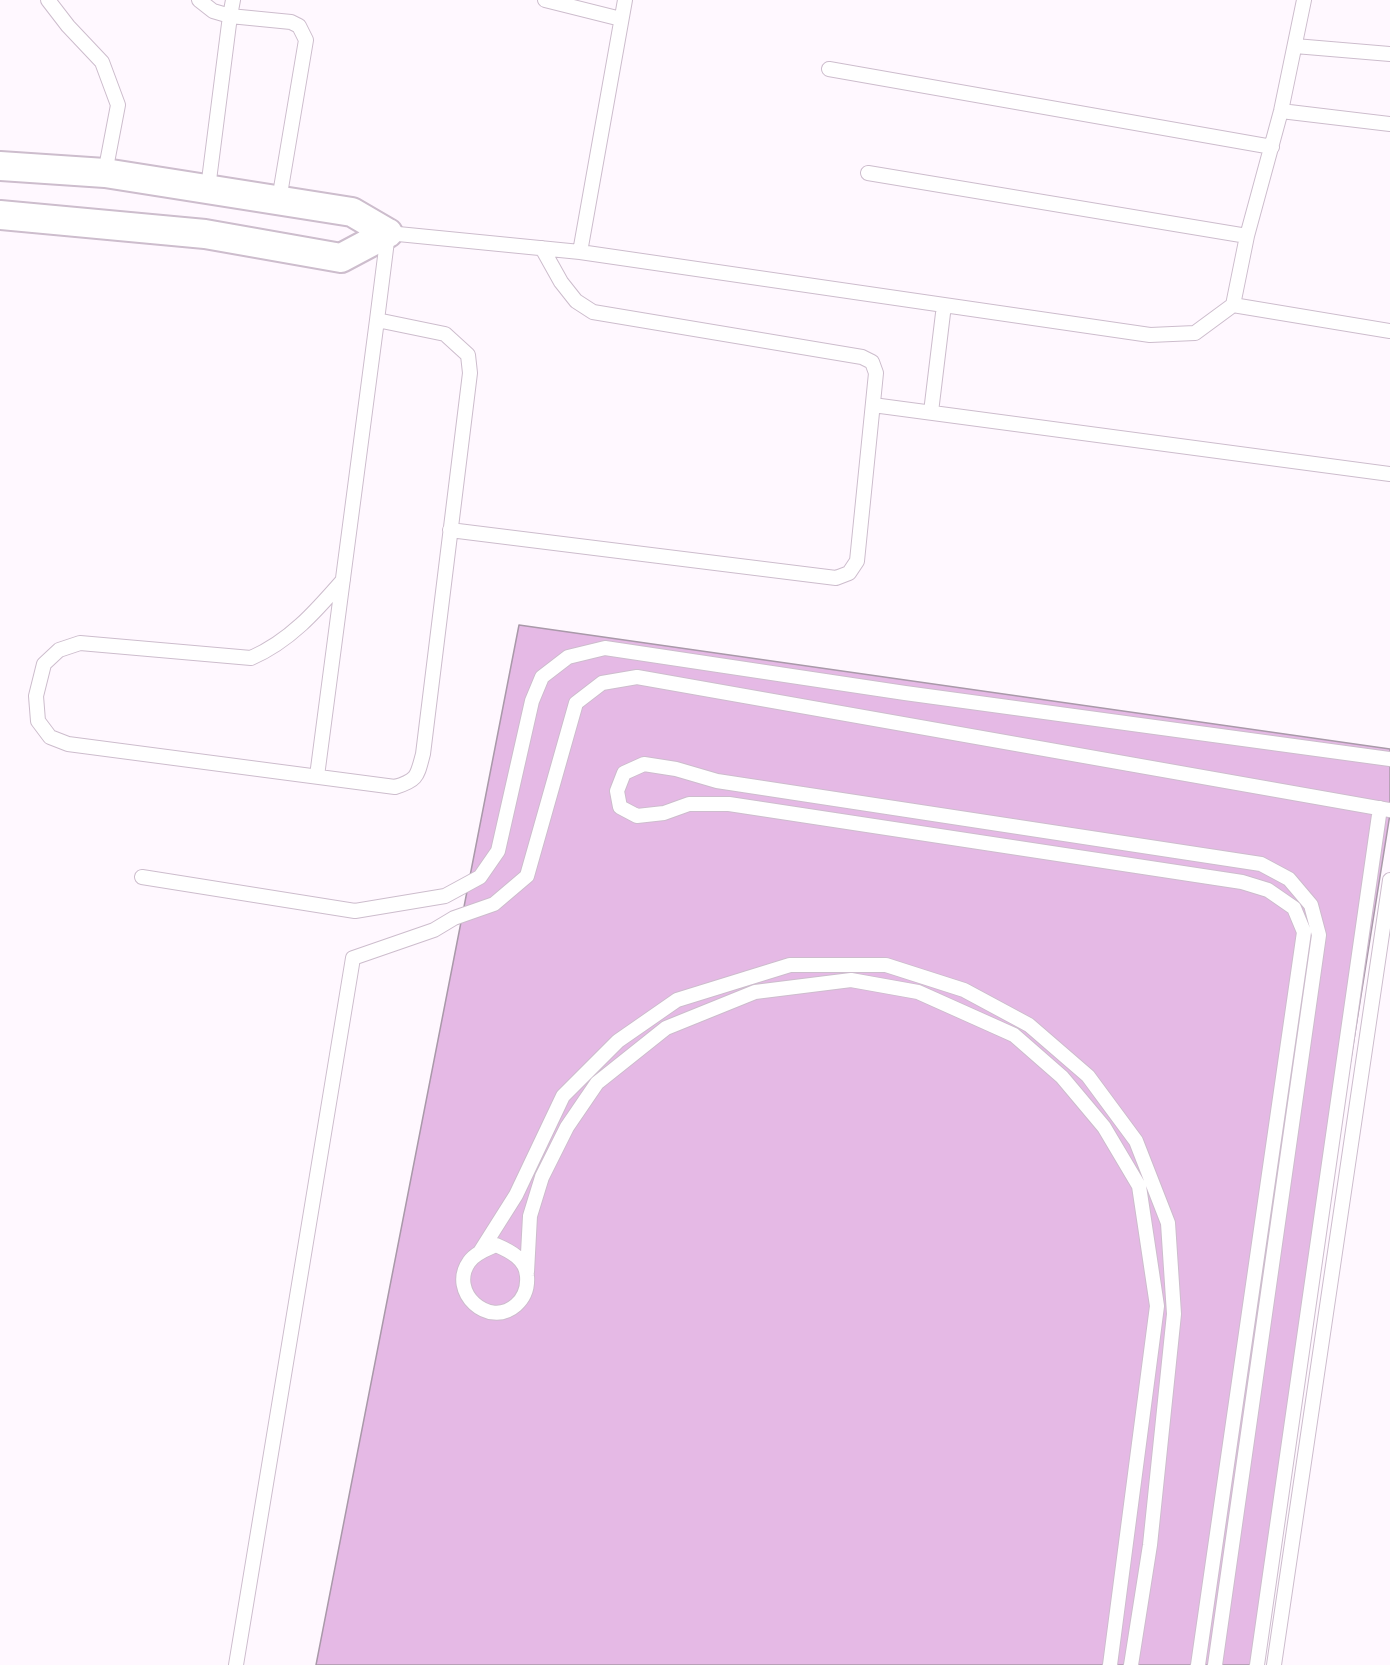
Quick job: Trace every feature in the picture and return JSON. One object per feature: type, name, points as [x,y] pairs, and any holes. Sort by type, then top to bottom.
[{"type":"street","points":[[0,166],[105,173],[352,212],[388,233]]},
{"type":"street","points":[[205,234],[208,188]]},
{"type":"street","points":[[0,215],[205,234],[341,258],[388,233]]},
{"type":"lane","points":[[48,0],[68,26],[102,62],[118,105],[105,173]]},
{"type":"lane","points":[[199,0],[213,11],[230,16],[291,22],[299,26],[306,40],[279,200]]},
{"type":"lane","points":[[208,188],[233,0]]},
{"type":"lane","points":[[545,0],[621,19]]},
{"type":"lane","points":[[580,252],[625,0]]},
{"type":"lane","points":[[317,776],[388,233],[580,252],[1150,335],[1195,333],[1233,305],[1247,236],[1281,111],[1304,0]]},
{"type":"lane","points":[[1294,46],[1390,54]]},
{"type":"lane","points":[[829,69],[1272,147]]},
{"type":"lane","points":[[1281,111],[1390,124]]},
{"type":"lane","points":[[868,173],[1247,236]]},
{"type":"lane","points":[[450,530],[836,578],[849,573],[857,561],[876,372],[872,362],[862,357],[593,312],[576,301],[561,282],[542,248]]},
{"type":"lane","points":[[931,412],[944,305]]},
{"type":"lane","points":[[1233,305],[1390,331]]},
{"type":"lane","points":[[343,580],[292,634],[270,649],[251,658],[80,643],[59,650],[44,664],[36,696],[38,721],[50,737],[68,744],[395,787],[411,782],[418,773],[423,754],[470,373],[468,356],[445,334],[377,320]]},
{"type":"lane","points":[[873,405],[1390,474]]},
{"type":"lane","points":[[142,877],[356,911],[445,896],[480,877],[498,851],[532,701],[542,677],[568,657],[605,648],[904,693],[1390,759]]},
{"type":"lane","points":[[236,1665],[353,958],[434,930],[454,918],[494,904],[527,876],[576,702],[602,683],[637,678],[1385,809],[1257,1665]]},
{"type":"lane","points":[[1198,1665],[1304,932],[1294,908],[1268,890],[1242,882],[729,804],[689,804],[664,813],[637,816],[620,807],[617,791],[624,773],[645,764],[676,769],[717,781],[1261,864],[1289,879],[1311,904],[1319,935],[1215,1665]]},
{"type":"lane","points":[[1274,1665],[1390,879]]},
{"type":"lane","points":[[1110,1665],[1157,1306],[1139,1186],[1104,1127],[1062,1077],[1014,1035],[918,992],[851,980],[755,992],[666,1028],[597,1083],[567,1127],[542,1177],[530,1216],[527,1286],[522,1299],[511,1309],[497,1313],[483,1311],[471,1302],[464,1289],[463,1275],[469,1262],[480,1252],[516,1195],[563,1096],[618,1041],[677,1000],[790,965],[886,965],[964,990],[1029,1025],[1088,1076],[1136,1141],[1168,1223],[1174,1314],[1150,1545],[1131,1665]]},
{"type":"lane","points":[[480,1252],[496,1245],[520,1259],[527,1272]]},
{"type":"building","points":[[519,625],[1390,749],[1390,814],[1254,1665],[316,1665]]}]
